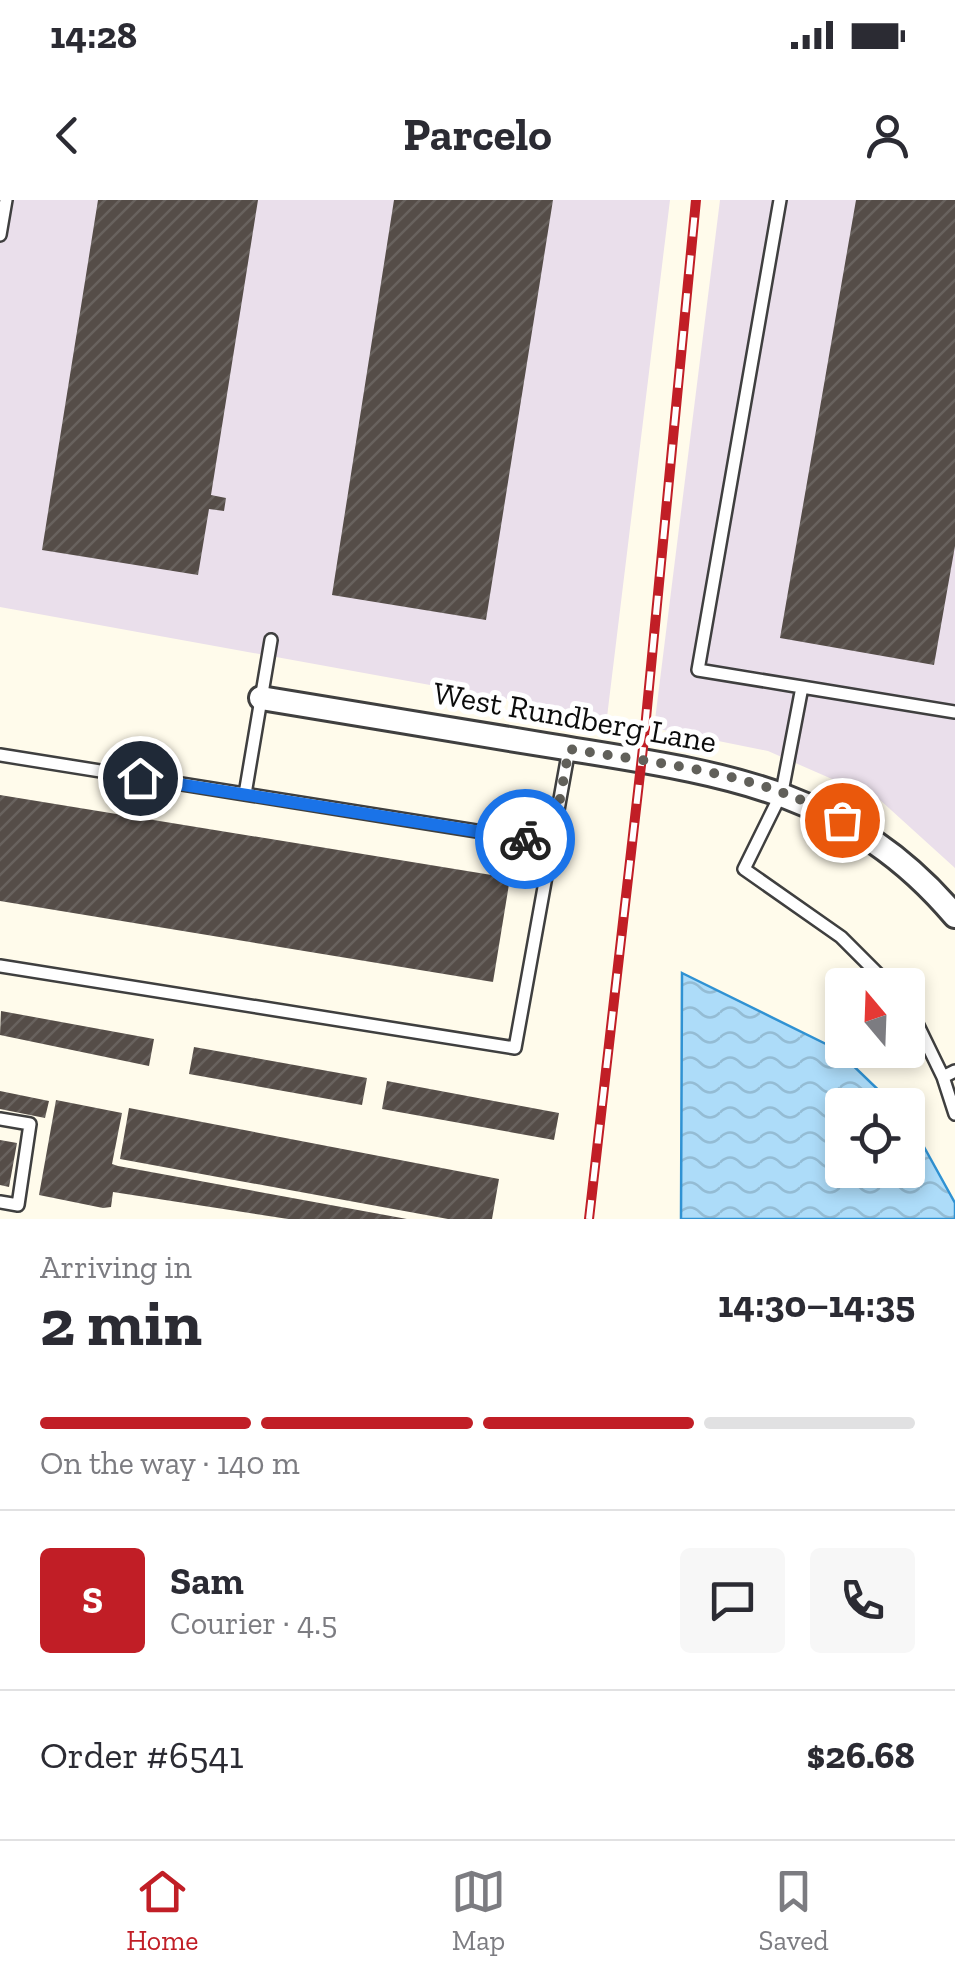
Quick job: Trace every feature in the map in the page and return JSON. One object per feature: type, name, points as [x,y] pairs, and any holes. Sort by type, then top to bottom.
[{"type":"street","name":"West Rundberg Lane","points":[[261,698],[677,765],[782,792],[861,832],[897,857],[953,910]]},
{"type":"lane","points":[[0,235],[6,200]]},
{"type":"lane","points":[[780,200],[698,670],[955,712]]},
{"type":"lane","points":[[246,794],[271,640]]},
{"type":"lane","points":[[802,687],[782,792],[744,869],[841,937],[872,968]]},
{"type":"lane","points":[[0,966],[515,1048],[569,749]]},
{"type":"lane","points":[[0,755],[552,843]]},
{"type":"lane","points":[[925,1034],[949,1074],[955,1114]]},
{"type":"lane","points":[[0,1118],[30,1124],[18,1205],[0,1202]]},
{"type":"shaded area","points":[[0,200],[670,200],[607,717],[0,607]]},
{"type":"shaded area","points":[[720,200],[955,200],[955,868],[880,800],[768,751],[654,728]]},
{"type":"water","points":[[682,973],[825,1044],[825,1068],[856,1068],[876,1088],[825,1088],[825,1188],[925,1188],[925,1149],[955,1203],[955,1219],[681,1219]]},
{"type":"building","points":[[98,200],[258,200],[211,495],[226,498],[224,511],[209,509],[198,575],[42,550]]},
{"type":"building","points":[[394,200],[553,200],[486,620],[332,595]]},
{"type":"building","points":[[856,200],[955,200],[955,546],[934,665],[780,638]]},
{"type":"building","points":[[0,795],[510,878],[493,982],[0,901]]},
{"type":"building","points":[[1,1011],[154,1039],[149,1066],[0,1035]]},
{"type":"building","points":[[194,1047],[367,1078],[362,1105],[189,1074]]},
{"type":"building","points":[[387,1081],[559,1113],[554,1140],[382,1109]]},
{"type":"building","points":[[0,1091],[49,1101],[45,1118],[0,1109]]},
{"type":"building","points":[[56,1100],[122,1113],[112,1164],[407,1219],[288,1219],[113,1192],[111,1207],[103,1208],[39,1195]]},
{"type":"building","points":[[129,1108],[499,1179],[492,1219],[448,1219],[120,1159]]},
{"type":"building","points":[[0,1140],[17,1143],[9,1187],[0,1185]]},
{"type":"railway","points":[[589,1219],[644,739],[696,200]]},
{"type":"way so far","points":[[525,839],[552,843],[569,749],[740,778],[782,792],[842,820]]},
{"type":"route","points":[[140,778],[525,839]]}]
